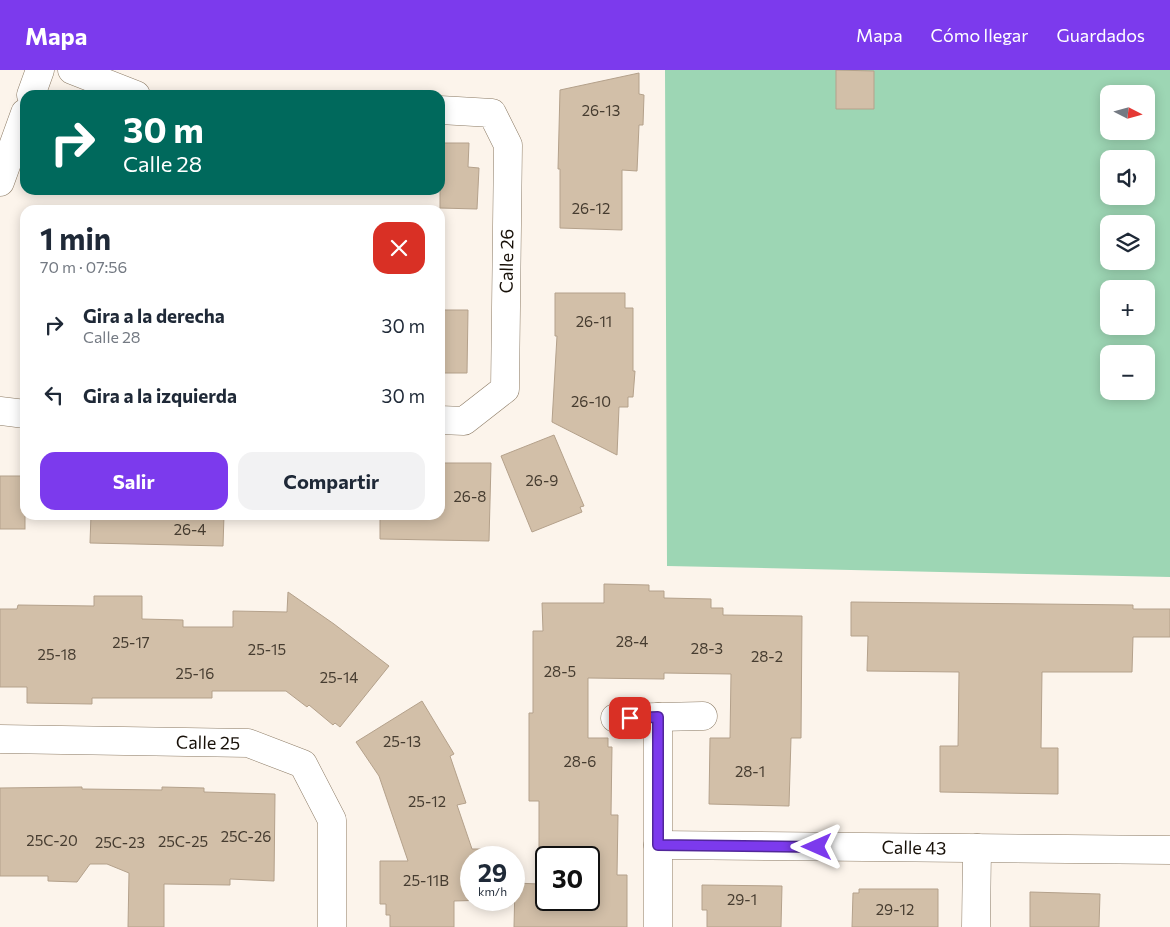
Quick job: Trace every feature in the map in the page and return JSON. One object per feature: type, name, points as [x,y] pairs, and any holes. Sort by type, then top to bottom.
[{"type":"street","points":[[34,90],[40,70]]},
{"type":"street","points":[[72,70],[123,90]]},
{"type":"street","name":"Calle 26","points":[[445,110],[492,113],[508,145],[505,389],[464,421],[445,420]]},
{"type":"street","points":[[0,182],[20,127]]},
{"type":"street","points":[[0,411],[20,413]]},
{"type":"street","points":[[615,718],[703,716]]},
{"type":"street","points":[[658,717],[658,927]]},
{"type":"street","name":"Calle 25","points":[[0,739],[248,743],[303,764],[332,820],[332,927]]},
{"type":"street","name":"Calle 43","points":[[658,845],[1170,850]]},
{"type":"street","points":[[976,927],[977,848]]},
{"type":"green space","points":[[665,70],[1170,70],[1170,577],[667,566]]},
{"type":"building","points":[[836,70],[874,71],[874,109],[836,109]]},
{"type":"building","points":[[639,73],[639,94],[644,95],[643,125],[639,125],[637,171],[622,170],[622,230],[560,228],[560,169],[558,169],[560,90]]},
{"type":"building","points":[[445,143],[469,143],[468,167],[479,168],[477,209],[445,208],[445,205],[440,205],[440,195],[445,195]]},
{"type":"building","points":[[555,293],[625,293],[625,308],[633,308],[633,371],[635,371],[633,397],[628,397],[628,407],[619,407],[617,455],[552,422],[557,336],[555,336]]},
{"type":"building","points":[[445,310],[468,310],[467,373],[445,373]]},
{"type":"building","points":[[554,435],[584,506],[580,507],[582,512],[532,532],[501,456]]},
{"type":"building","points":[[445,463],[491,463],[489,541],[380,539],[380,520],[445,520]]},
{"type":"building","points":[[0,476],[20,476],[20,520],[25,520],[25,529],[0,529]]},
{"type":"building","points":[[91,520],[224,520],[223,546],[90,543]]},
{"type":"building","points":[[604,584],[649,585],[649,591],[664,591],[664,598],[711,599],[711,608],[723,608],[723,615],[802,616],[801,738],[791,738],[789,806],[709,804],[710,738],[730,738],[731,674],[664,673],[664,679],[588,678],[588,738],[608,738],[608,747],[612,747],[611,815],[618,815],[617,875],[627,875],[627,927],[514,927],[514,911],[525,911],[525,883],[535,884],[535,911],[600,911],[600,846],[539,846],[539,801],[529,801],[529,713],[533,713],[533,631],[543,631],[542,603],[604,603]]},
{"type":"building","points":[[288,592],[389,666],[340,727],[335,723],[333,725],[309,705],[307,707],[286,691],[212,691],[212,698],[92,698],[92,704],[27,703],[27,687],[0,687],[0,609],[17,609],[18,605],[94,606],[94,596],[142,596],[142,619],[183,620],[183,627],[233,627],[233,611],[287,612]]},
{"type":"building","points":[[851,602],[1133,605],[1133,609],[1170,609],[1170,637],[1133,637],[1132,672],[1042,672],[1041,748],[1058,748],[1058,794],[940,792],[940,746],[958,746],[959,672],[867,671],[868,636],[851,636]]},
{"type":"building","points":[[422,701],[454,754],[450,756],[466,803],[457,805],[471,846],[460,846],[460,901],[454,901],[454,927],[390,927],[390,915],[386,915],[386,904],[380,904],[380,861],[408,861],[379,776],[356,742]]},
{"type":"building","points":[[82,787],[82,789],[162,790],[162,787],[204,788],[204,792],[275,794],[274,881],[230,879],[230,885],[164,884],[164,927],[128,927],[129,873],[107,864],[90,864],[77,882],[48,881],[48,876],[0,876],[0,788]]},
{"type":"building","points":[[702,885],[782,886],[781,927],[707,927],[707,910],[702,910]]},
{"type":"building","points":[[859,889],[938,889],[938,927],[852,927],[853,893],[859,893]]},
{"type":"building","points":[[1030,892],[1100,894],[1099,927],[1030,927]]},
{"type":"route","points":[[630,718],[658,717],[658,845],[817,847]]}]
